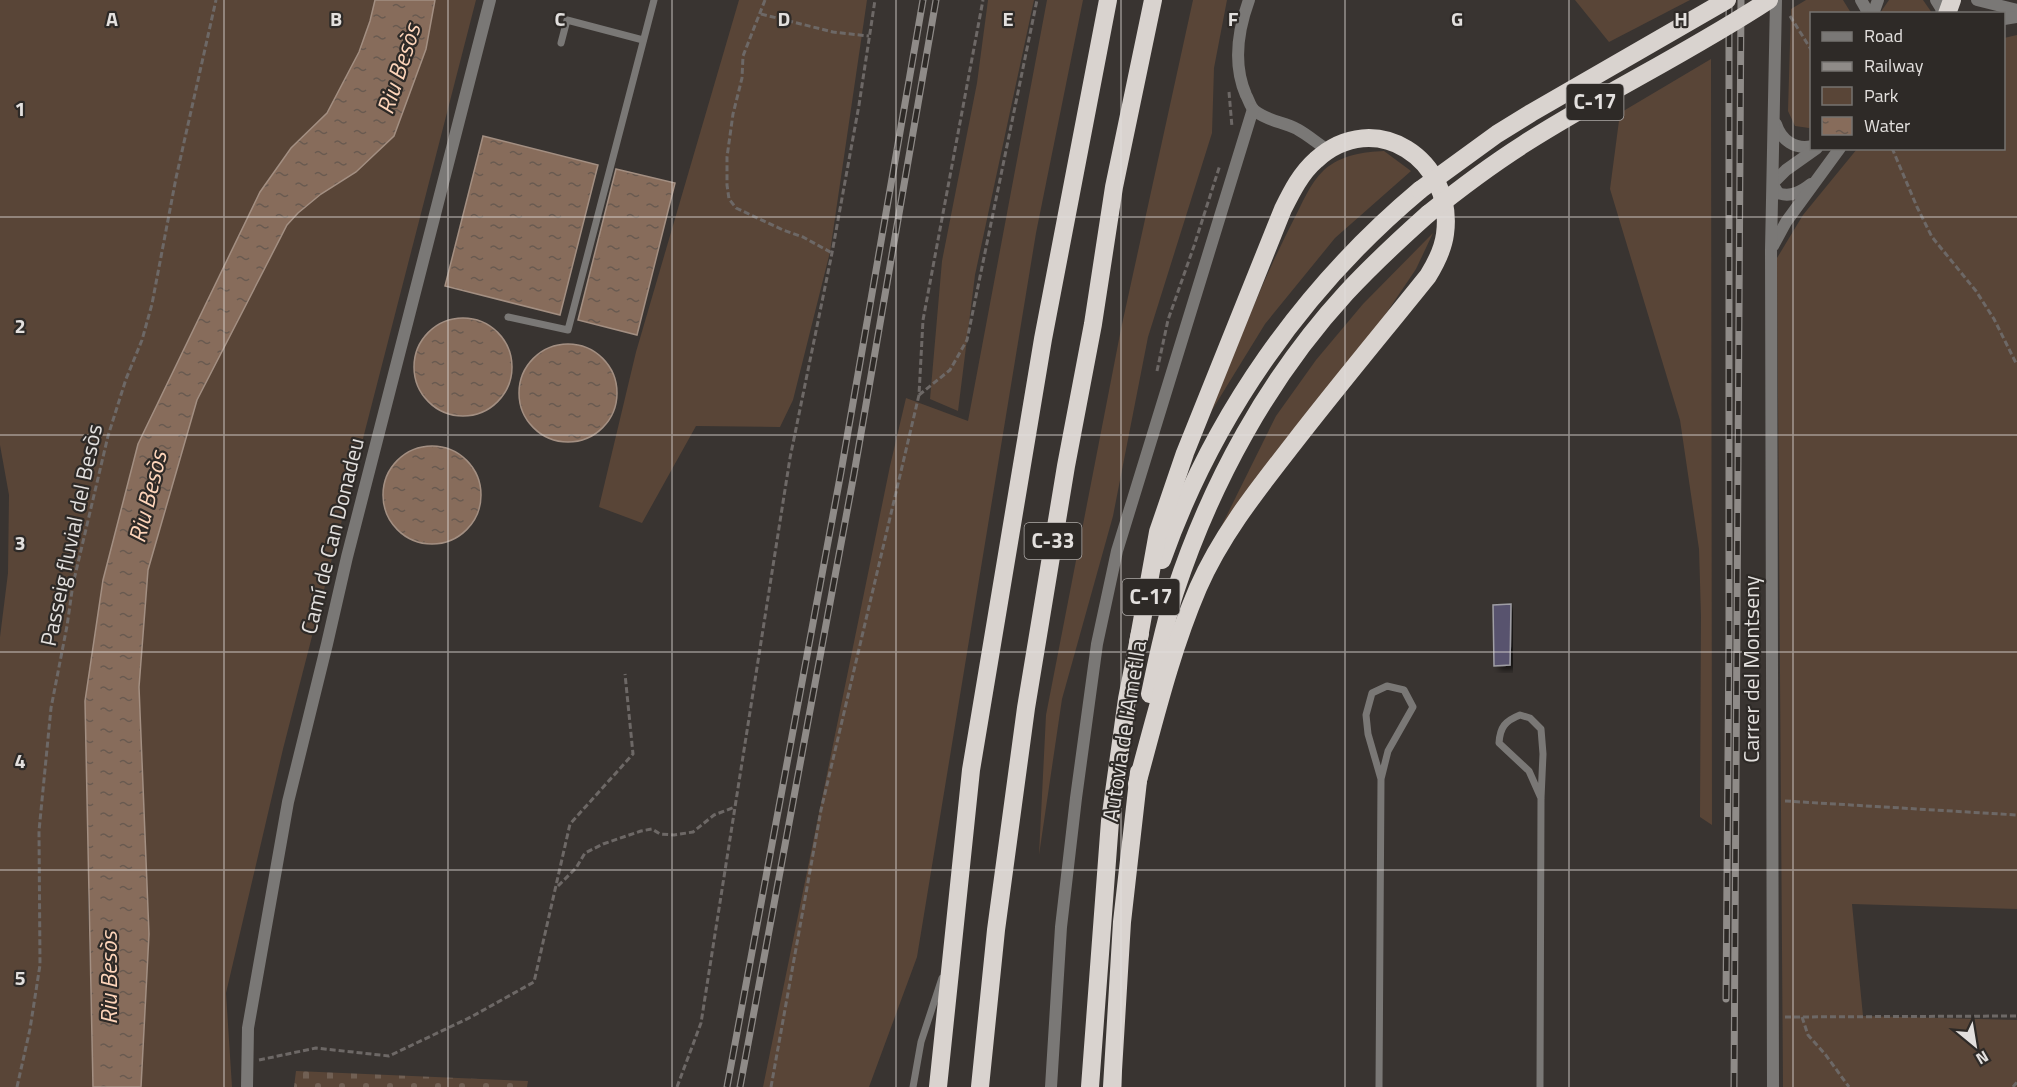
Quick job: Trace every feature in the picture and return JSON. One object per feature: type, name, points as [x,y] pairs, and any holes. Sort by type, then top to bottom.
[{"type":"highway","name":"C-33","points":[[938,1087],[971,770],[1042,339],[1108,0]]},
{"type":"highway","name":"C-33","points":[[980,1087],[996,930],[1026,708],[1064,477],[1093,324],[1114,188],[1153,0]]},
{"type":"highway","name":"C-17","points":[[1090,1087],[1110,821],[1126,699],[1138,643],[1160,567],[1184,504],[1239,398],[1271,350],[1307,303],[1346,259],[1420,190],[1497,134],[1727,0]]},
{"type":"highway","name":"Autovia de l'Ametlla","points":[[1112,1087],[1122,922],[1137,784],[1148,706],[1159,651],[1174,594],[1193,541],[1217,486],[1244,434],[1273,387],[1345,294],[1387,251],[1428,214],[1525,143],[1700,43],[1769,0]]},
{"type":"highway","points":[[1137,784],[1168,671],[1187,616],[1199,586],[1218,550],[1269,475],[1428,276],[1437,260],[1442,247],[1446,222],[1441,196],[1431,172],[1411,151],[1387,139],[1375,138],[1360,138],[1328,150],[1303,173],[1283,209],[1185,453],[1158,532],[1138,643]]},
{"type":"street","name":"Camí de Can Donadeu","points":[[247,1087],[248,1028],[288,802],[346,557],[490,0]]},
{"type":"street","points":[[1249,0],[1240,36],[1238,66],[1252,109],[1266,119],[1296,129],[1328,150]]},
{"type":"street","name":"Carrer del Montseny","points":[[1773,1087],[1771,250],[1776,0]]},
{"type":"street","points":[[1977,0],[2017,10]]},
{"type":"street","points":[[1051,1087],[1063,915],[1097,644],[1117,551],[1252,109]]},
{"type":"street","points":[[1774,119],[1788,142],[1801,147],[1810,146]]},
{"type":"street","points":[[1773,184],[1786,170],[1814,150]]},
{"type":"street","name":"Carrer del Montseny","points":[[1771,250],[1780,231],[1839,150]]},
{"type":"street","name":"Carrer del Montseny","points":[[1773,184],[1778,193],[1790,195],[1804,190],[1819,177]]},
{"type":"lane","points":[[508,317],[568,330],[654,0]]},
{"type":"lane","points":[[561,43],[567,20],[643,40]]},
{"type":"lane","points":[[1379,1087],[1380,779],[1368,734],[1366,715],[1372,693],[1387,686],[1404,690],[1413,707],[1388,751],[1380,779]]},
{"type":"lane","points":[[1540,1087],[1543,754],[1541,729],[1530,718],[1520,715],[1508,720],[1500,730],[1499,742],[1529,771],[1541,798]]},
{"type":"lane","name":"C-33","points":[[914,1087],[921,1042],[952,947]]},
{"type":"path","name":"Passeig fluvial del Besòs","points":[[17,1087],[30,1029],[40,965],[39,831],[51,708],[73,584],[108,436],[126,379],[142,340],[152,304],[176,178],[216,0]]},
{"type":"path","points":[[765,0],[743,56],[742,78],[733,114],[727,157],[729,199],[736,207],[803,237],[832,253]]},
{"type":"path","points":[[677,1087],[701,1023],[790,458],[832,253],[875,0]]},
{"type":"path","points":[[771,1087],[821,810],[919,395],[923,320],[983,0]]},
{"type":"path","points":[[919,395],[950,370],[967,340],[1037,0]]},
{"type":"path","points":[[1789,8],[1789,15],[1810,48]]},
{"type":"path","points":[[761,14],[832,32],[869,36]]},
{"type":"path","points":[[1893,150],[1932,237],[1976,291],[1994,319],[2017,365]]},
{"type":"path","points":[[248,1062],[316,1048],[389,1056],[471,1017],[534,982],[570,824],[633,754],[625,674]]},
{"type":"path","points":[[1772,800],[2017,815]]},
{"type":"path","points":[[556,887],[576,868],[585,853],[603,844],[652,829],[660,834],[674,835],[693,832],[714,814],[735,807]]},
{"type":"path","points":[[1773,1017],[2017,1016]]},
{"type":"path","points":[[1802,1017],[1808,1035],[1849,1087]]},
{"type":"path","points":[[2013,1087],[2017,1082]]},
{"type":"green space","points":[[0,0],[375,0],[359,52],[327,113],[291,148],[260,192],[138,444],[103,580],[88,897],[93,1087],[0,1087],[0,637],[8,573],[9,495],[0,445]]},
{"type":"green space","points":[[435,0],[476,0],[283,749],[226,993],[232,1087],[141,1087],[149,934],[139,687],[148,570],[197,400],[287,225],[298,213],[321,194],[344,180],[394,136],[426,49]]},
{"type":"green space","points":[[739,0],[867,0],[830,252],[793,400],[780,427],[696,426],[642,523],[599,507],[636,352]]},
{"type":"green space","points":[[988,0],[1034,0],[975,275],[958,411],[930,399],[942,261],[977,83]]},
{"type":"green space","points":[[1047,0],[1083,0],[1036,233],[917,957],[869,1087],[763,1087],[890,466],[906,398],[968,421]]},
{"type":"green space","points":[[1193,0],[1227,0],[1214,68],[1212,133],[1148,337],[1113,516],[1062,699],[1039,855],[1046,715],[1121,329]]},
{"type":"green space","points":[[1575,0],[1690,0],[1609,42]]},
{"type":"green space","points":[[1806,0],[1843,0],[1850,12],[1810,12],[1809,128],[1795,126],[1788,111],[1791,9]]},
{"type":"green space","points":[[1889,0],[1923,0],[1931,12],[1881,12]]},
{"type":"green space","points":[[2017,35],[2017,909],[1852,904],[1863,1016],[2017,1020],[2017,1087],[1783,1087],[1777,258],[1803,215],[1856,150],[2005,150],[2005,38]]},
{"type":"green space","points":[[1711,59],[1712,825],[1700,817],[1699,549],[1680,420],[1610,189],[1620,113]]},
{"type":"green space","points":[[1384,151],[1411,171],[1335,238],[1265,324],[1209,415],[1270,268],[1315,181],[1324,170],[1338,161],[1360,153]]},
{"type":"green space","points":[[1433,233],[1416,269],[1381,321],[1220,529],[1276,416],[1316,360],[1363,304]]},
{"type":"green space","points":[[296,1071],[528,1081],[527,1087],[294,1087]]},
{"type":"water","name":"Riu Besòs","points":[[375,0],[435,0],[426,49],[394,136],[356,172],[321,194],[287,225],[197,400],[148,570],[139,687],[149,934],[141,1087],[93,1087],[85,701],[103,580],[138,444],[260,192],[291,148],[327,113],[359,52]]},
{"type":"water","points":[[483,136],[598,165],[560,315],[445,286]]},
{"type":"water","points":[[616,169],[675,183],[637,335],[578,320]]},
{"type":"water","points":[[463,318],[482,322],[498,332],[508,348],[512,367],[508,386],[498,402],[482,412],[463,416],[444,412],[428,402],[418,386],[414,367],[418,348],[428,332],[444,322]]},
{"type":"water","points":[[568,344],[587,348],[603,358],[613,374],[617,393],[613,412],[603,428],[587,438],[568,442],[549,438],[533,428],[523,412],[519,393],[523,374],[533,358],[549,348]]},
{"type":"water","points":[[432,446],[451,450],[467,460],[477,476],[481,495],[477,514],[467,530],[451,540],[432,544],[413,540],[397,530],[387,514],[383,495],[387,476],[397,460],[413,450]]},
{"type":"building","points":[[1511,604],[1510,665],[1494,666],[1493,605]]},
{"type":"railway","points":[[727,1087],[841,472],[923,0]]},
{"type":"railway","points":[[740,1087],[854,474],[936,0]]},
{"type":"railway","points":[[1726,999],[1729,633],[1729,0]]},
{"type":"railway","points":[[1734,1087],[1741,0]]}]
